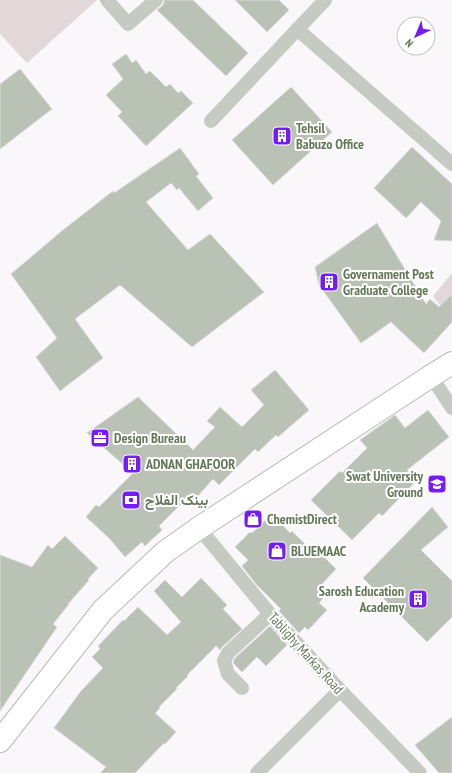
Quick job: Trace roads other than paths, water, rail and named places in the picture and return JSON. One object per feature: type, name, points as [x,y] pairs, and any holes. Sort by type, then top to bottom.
[{"type":"main road","points":[[0,741],[103,610],[165,552],[436,371]]},
{"type":"main road","points":[[0,734],[98,607],[159,550],[195,522],[436,371]]},
{"type":"street","points":[[107,0],[128,24],[156,0]]},
{"type":"street","points":[[211,122],[324,0]]},
{"type":"street","points":[[297,29],[452,164]]},
{"type":"street","points":[[436,371],[452,408]]},
{"type":"street","name":"Tablighy Markas Road","points":[[199,528],[270,614],[412,770]]},
{"type":"street","points":[[242,688],[228,674],[224,661],[228,653],[270,614]]},
{"type":"street","points":[[257,773],[340,690]]},
{"type":"place","name":"Tehsil Babuzo Office","points":[[282,136]]},
{"type":"place","name":"Governament Post Graduate College","points":[[329,282]]},
{"type":"place","name":"Design Bureau","points":[[100,438]]},
{"type":"place","name":"ADNAN GHAFOOR","points":[[132,464]]},
{"type":"place","name":"Swat University Ground","points":[[437,484]]},
{"type":"place","name":"بینک الفلاح","points":[[131,500]]},
{"type":"place","name":"ChemistDirect","points":[[253,519]]},
{"type":"place","name":"BLUEMAAC","points":[[277,551]]},
{"type":"place","name":"Sarosh Education Academy","points":[[418,599]]}]
